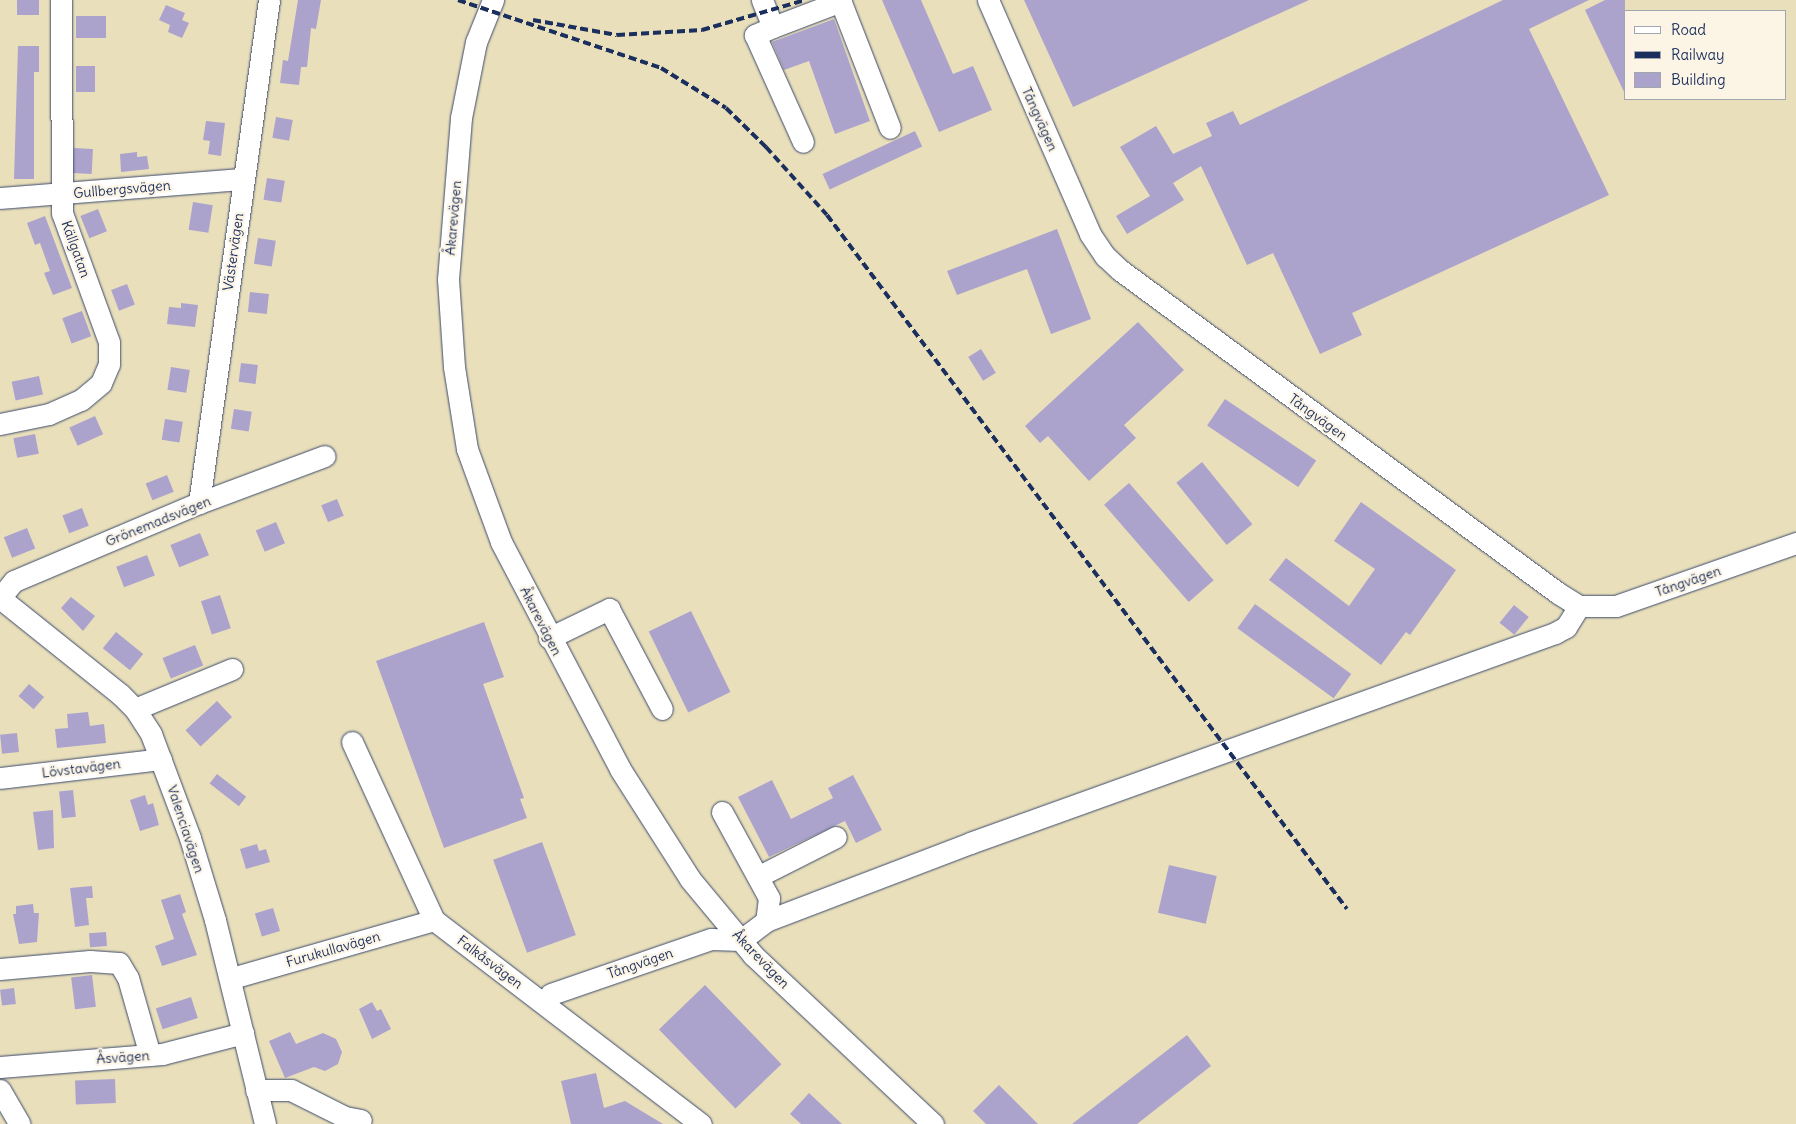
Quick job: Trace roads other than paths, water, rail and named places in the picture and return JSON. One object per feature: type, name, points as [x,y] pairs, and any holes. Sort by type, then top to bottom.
[{"type":"street","name":"Källgatan","points":[[0,424],[49,414],[80,400],[101,383],[109,364],[109,342],[62,213],[60,195],[60,0]]},
{"type":"street","name":"Västervägen","points":[[199,503],[269,0]]},
{"type":"street","name":"Åkarevägen","points":[[493,0],[476,42],[461,118],[448,279],[454,367],[467,449],[501,542],[548,638],[630,785],[690,879],[753,955],[933,1124]]},
{"type":"street","points":[[762,0],[772,27]]},
{"type":"street","points":[[803,142],[755,35],[840,0],[890,128]]},
{"type":"street","name":"Tångvägen","points":[[988,0],[1090,234],[1106,256],[1294,399],[1579,606],[1616,606],[1796,543]]},
{"type":"street","name":"Gullbergsvägen","points":[[0,198],[60,195],[243,179]]},
{"type":"street","name":"Grönemadsvägen","points":[[0,598],[14,581],[199,503],[325,456]]},
{"type":"street","name":"Valenciavägen","points":[[0,598],[135,709],[162,759],[190,838],[232,978],[265,1124]]},
{"type":"street","points":[[741,940],[766,921],[1007,829],[1555,633],[1566,627],[1579,606]]},
{"type":"street","points":[[548,638],[608,609],[662,709]]},
{"type":"street","points":[[135,709],[232,669]]},
{"type":"street","name":"Falkåsvägen","points":[[352,742],[434,920],[700,1124]]},
{"type":"street","name":"Lövstavägen","points":[[0,778],[162,759]]},
{"type":"street","points":[[722,812],[759,876],[769,898],[766,921]]},
{"type":"street","points":[[759,876],[836,836]]},
{"type":"street","name":"Furukullavägen","points":[[232,978],[434,920]]},
{"type":"street","name":"Tångvägen","points":[[544,1003],[551,994],[711,939],[741,940]]},
{"type":"street","points":[[0,969],[90,961],[119,963],[128,978],[150,1055]]},
{"type":"street","name":"Åsvägen","points":[[0,1067],[150,1055],[187,1049],[243,1033]]},
{"type":"street","points":[[0,1090],[20,1124]]},
{"type":"street","points":[[256,1090],[291,1090],[345,1117],[361,1120]]},
{"type":"railway","points":[[458,0],[661,68],[726,108],[766,147],[827,215],[1347,909]]},
{"type":"railway","points":[[533,20],[617,35],[702,30],[805,0]]}]
